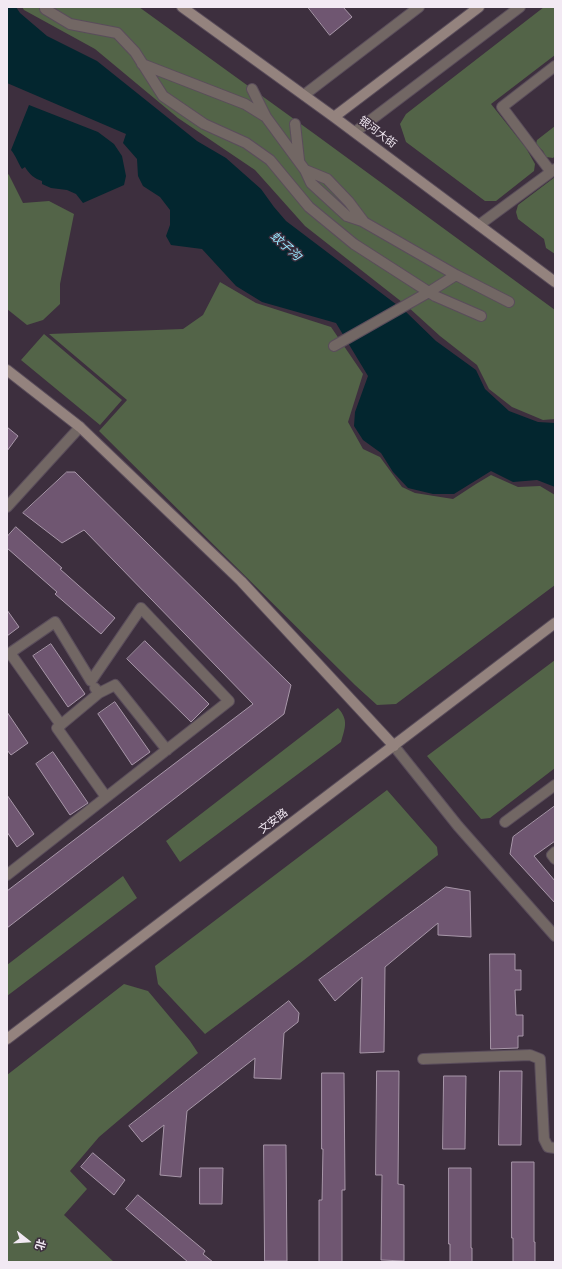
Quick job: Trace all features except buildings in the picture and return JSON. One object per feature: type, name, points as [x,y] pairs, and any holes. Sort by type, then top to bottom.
[{"type":"main road","name":"银河大街","points":[[182,7],[355,132],[555,282]]},
{"type":"main road","points":[[334,117],[479,7]]},
{"type":"main road","points":[[7,370],[80,427],[241,581],[394,746]]},
{"type":"main road","name":"文安路","points":[[7,1039],[555,623]]},
{"type":"street","points":[[45,7],[45,9],[70,24],[117,33],[135,52],[163,96],[204,124],[246,142],[270,160],[310,207],[354,244],[435,296],[481,316]]},
{"type":"street","points":[[304,95],[419,7]]},
{"type":"street","points":[[355,132],[520,7]]},
{"type":"street","points":[[142,64],[245,104],[266,117]]},
{"type":"street","points":[[480,225],[553,171],[502,107],[555,66]]},
{"type":"street","points":[[252,89],[266,117],[299,161],[311,183],[347,216],[364,222],[456,275],[509,302]]},
{"type":"street","points":[[295,124],[299,161]]},
{"type":"street","points":[[334,346],[456,275]]},
{"type":"street","points":[[7,507],[80,427]]},
{"type":"street","points":[[7,875],[229,701],[141,608],[91,681]]},
{"type":"street","points":[[61,724],[8,654],[55,622],[98,693]]},
{"type":"street","points":[[106,797],[57,728],[98,693],[115,685],[167,750]]},
{"type":"street","points":[[394,746],[458,826],[555,936]]},
{"type":"street","points":[[505,822],[555,784]]},
{"type":"street","points":[[555,852],[552,855],[555,858]]},
{"type":"street","points":[[423,1059],[530,1055],[540,1059],[544,1138],[548,1148],[555,1148]]},
{"type":"green space","points":[[22,7],[139,7],[555,310],[555,419],[543,420],[512,407],[489,389],[477,365],[440,336],[407,306],[305,226],[255,170],[178,118],[95,49],[24,10]]},
{"type":"green space","points":[[544,7],[555,7],[555,55],[491,104],[526,148],[535,164],[534,171],[496,201],[485,201],[406,142],[400,124],[406,114]]},
{"type":"green space","points":[[555,126],[555,156],[553,158],[546,157],[543,151],[536,144],[537,140]]},
{"type":"green space","points":[[7,173],[23,203],[49,201],[74,214],[60,284],[60,304],[43,320],[27,325],[7,309]]},
{"type":"green space","points":[[555,177],[555,254],[546,248],[544,239],[518,219],[516,212],[518,205]]},
{"type":"green space","points":[[220,282],[256,303],[331,327],[363,374],[348,422],[363,449],[380,457],[402,487],[415,493],[453,499],[491,475],[518,487],[540,486],[555,495],[555,585],[396,704],[377,705],[355,685],[99,431],[127,400],[49,334],[183,329],[203,315]]},
{"type":"green space","points":[[44,334],[122,400],[100,425],[21,360]]},
{"type":"green space","points":[[555,660],[555,768],[490,818],[481,819],[427,756]]},
{"type":"green space","points":[[338,708],[345,720],[345,728],[341,742],[180,862],[166,841]]},
{"type":"green space","points":[[387,790],[437,847],[438,855],[304,960],[205,1034],[158,984],[155,966]]},
{"type":"green space","points":[[123,876],[137,898],[7,996],[7,965]]},
{"type":"green space","points":[[124,984],[148,991],[190,1041],[198,1053],[99,1137],[70,1171],[87,1189],[64,1215],[114,1262],[7,1262],[7,1075]]},
{"type":"water","name":"蚊子沟","points":[[7,7],[16,7],[20,13],[47,36],[97,61],[197,141],[226,158],[261,189],[286,221],[405,311],[436,341],[476,370],[485,389],[509,411],[538,422],[555,423],[555,487],[537,480],[513,482],[491,471],[454,494],[433,494],[408,488],[393,472],[381,453],[363,440],[354,426],[355,412],[368,376],[336,323],[262,302],[236,286],[202,249],[171,245],[166,236],[170,225],[170,210],[160,197],[143,186],[138,176],[137,159],[123,143],[126,134],[7,83]]},
{"type":"water","points":[[29,105],[98,132],[114,144],[122,156],[126,176],[124,185],[83,203],[76,194],[67,190],[51,188],[42,184],[42,181],[32,176],[25,167],[22,169],[11,150]]}]
